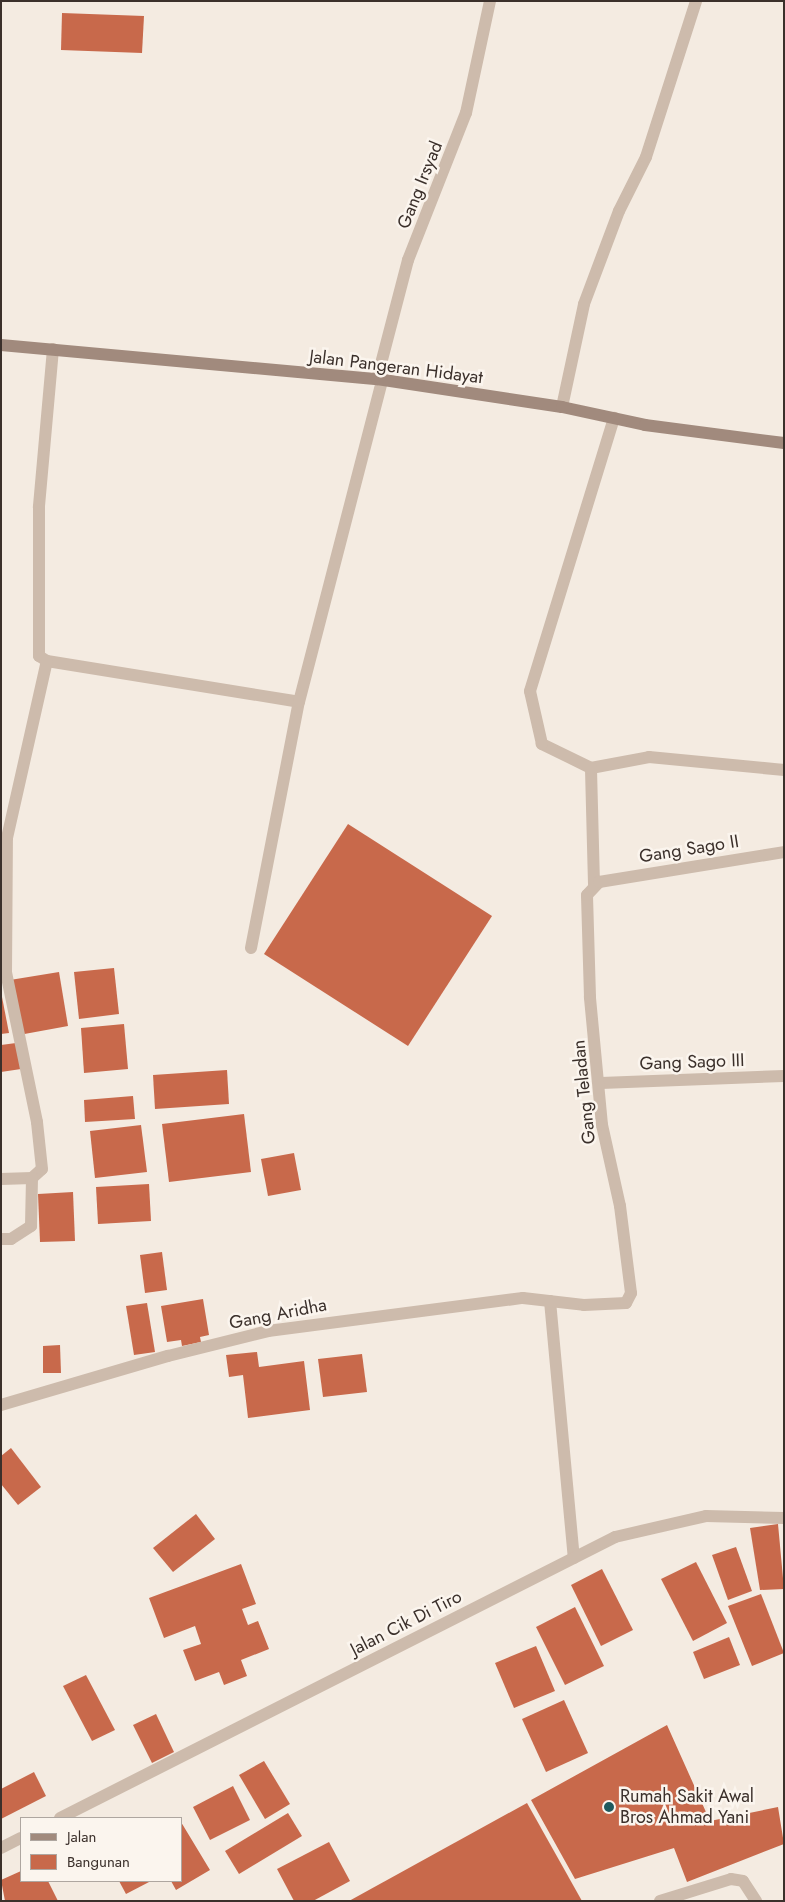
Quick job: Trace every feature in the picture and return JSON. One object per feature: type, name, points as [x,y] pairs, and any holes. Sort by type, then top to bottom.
[{"type":"main road","name":"Jalan Pangeran Hidayat","points":[[1,345],[380,380],[784,443]]},
{"type":"street","name":"Gang Irsyad","points":[[251,948],[299,702],[380,380],[408,260],[466,113],[490,1]]},
{"type":"street","points":[[562,407],[584,304],[619,210],[646,157],[696,1]]},
{"type":"street","points":[[53,350],[39,506],[39,656],[47,661],[299,702]]},
{"type":"street","points":[[614,418],[530,691],[542,744],[591,768],[649,757],[784,770]]},
{"type":"street","points":[[1,1179],[32,1178],[42,1169],[37,1122],[6,972],[7,838],[47,661]]},
{"type":"street","points":[[591,768],[597,883]]},
{"type":"street","name":"Gang Sago II","points":[[597,883],[784,852]]},
{"type":"street","name":"Gang Teladan","points":[[569,1304],[619,1306],[629,1300],[631,1293],[620,1206],[602,1125],[601,1083],[585,901],[597,883]]},
{"type":"street","name":"Gang Sago III","points":[[601,1083],[784,1076]]},
{"type":"street","points":[[1,1239],[11,1239],[31,1226],[32,1178]]},
{"type":"street","name":"Gang Aridha","points":[[1,1406],[168,1356],[268,1331],[523,1298],[569,1304]]},
{"type":"street","points":[[550,1301],[574,1558]]},
{"type":"street","name":"Jalan Cik Di Tiro","points":[[62,1817],[615,1538],[706,1516],[784,1518]]},
{"type":"street","points":[[1,1848],[20,1838]]},
{"type":"street","points":[[660,1901],[731,1879],[743,1881],[756,1901]]},
{"type":"building","points":[[62,13],[144,16],[142,53],[61,50]]},
{"type":"building","points":[[348,824],[492,916],[408,1046],[264,954]]},
{"type":"building","points":[[114,968],[119,1014],[79,1019],[74,972]]},
{"type":"building","points":[[59,972],[68,1026],[19,1035],[10,980]]},
{"type":"building","points":[[1,998],[9,1033],[1,1034]]},
{"type":"building","points":[[124,1024],[128,1069],[84,1073],[81,1028]]},
{"type":"building","points":[[16,1043],[21,1069],[1,1072],[1,1045]]},
{"type":"building","points":[[227,1070],[229,1104],[155,1109],[153,1075]]},
{"type":"building","points":[[133,1096],[135,1119],[85,1122],[84,1100]]},
{"type":"building","points":[[244,1114],[251,1172],[169,1182],[162,1124]]},
{"type":"building","points":[[141,1125],[147,1172],[95,1178],[90,1131]]},
{"type":"building","points":[[294,1153],[301,1190],[268,1196],[261,1159]]},
{"type":"building","points":[[149,1184],[151,1221],[98,1224],[96,1187]]},
{"type":"building","points":[[73,1192],[75,1241],[40,1242],[38,1194]]},
{"type":"building","points":[[162,1252],[167,1290],[145,1293],[140,1255]]},
{"type":"building","points":[[203,1299],[209,1335],[200,1337],[201,1342],[182,1346],[181,1340],[167,1342],[161,1306]]},
{"type":"building","points":[[147,1303],[155,1352],[134,1355],[126,1306]]},
{"type":"building","points":[[60,1345],[61,1373],[43,1373],[43,1346]]},
{"type":"building","points":[[257,1352],[259,1367],[304,1361],[310,1410],[248,1418],[243,1375],[229,1377],[226,1355]]},
{"type":"building","points":[[362,1354],[367,1392],[323,1397],[318,1359]]},
{"type":"building","points":[[11,1448],[41,1487],[18,1505],[1,1484],[1,1456]]},
{"type":"building","points":[[196,1514],[215,1539],[173,1572],[153,1548]]},
{"type":"building","points":[[778,1524],[784,1589],[760,1590],[750,1528]]},
{"type":"building","points":[[736,1547],[752,1591],[728,1600],[712,1555]]},
{"type":"building","points":[[696,1562],[727,1623],[693,1641],[661,1579]]},
{"type":"building","points":[[241,1564],[256,1604],[242,1609],[248,1625],[258,1621],[269,1649],[241,1660],[247,1676],[224,1685],[219,1672],[195,1681],[183,1650],[201,1644],[195,1626],[164,1638],[149,1598]]},
{"type":"building","points":[[602,1569],[633,1630],[601,1646],[571,1585]]},
{"type":"building","points":[[761,1594],[784,1653],[752,1666],[728,1606]]},
{"type":"building","points":[[575,1607],[604,1666],[565,1685],[536,1627]]},
{"type":"building","points":[[729,1637],[740,1665],[704,1679],[693,1652]]},
{"type":"building","points":[[536,1646],[555,1691],[514,1708],[495,1663]]},
{"type":"building","points":[[86,1675],[115,1730],[92,1741],[63,1686]]},
{"type":"building","points":[[564,1700],[588,1753],[546,1772],[522,1719]]},
{"type":"building","points":[[156,1714],[174,1752],[152,1763],[133,1725]]},
{"type":"building","points":[[667,1725],[710,1821],[778,1807],[784,1844],[687,1882],[674,1848],[575,1879],[531,1800]]},
{"type":"building","points":[[264,1761],[290,1804],[265,1819],[239,1775]]},
{"type":"building","points":[[34,1772],[46,1796],[1,1819],[1,1789]]},
{"type":"building","points":[[233,1786],[250,1820],[210,1840],[193,1807]]},
{"type":"building","points":[[527,1803],[582,1901],[349,1901]]},
{"type":"building","points":[[288,1813],[302,1836],[239,1874],[225,1851]]},
{"type":"building","points":[[182,1824],[210,1870],[176,1890],[172,1882],[182,1882]]},
{"type":"building","points":[[329,1842],[350,1881],[313,1901],[294,1901],[277,1869]]},
{"type":"building","points":[[20,1871],[20,1882],[48,1882],[58,1901],[5,1901],[1,1880]]},
{"type":"building","points":[[120,1882],[149,1882],[126,1894]]},
{"type":"place","name":"Rumah Sakit Awal Bros Ahmad Yani","points":[[609,1807]]}]
